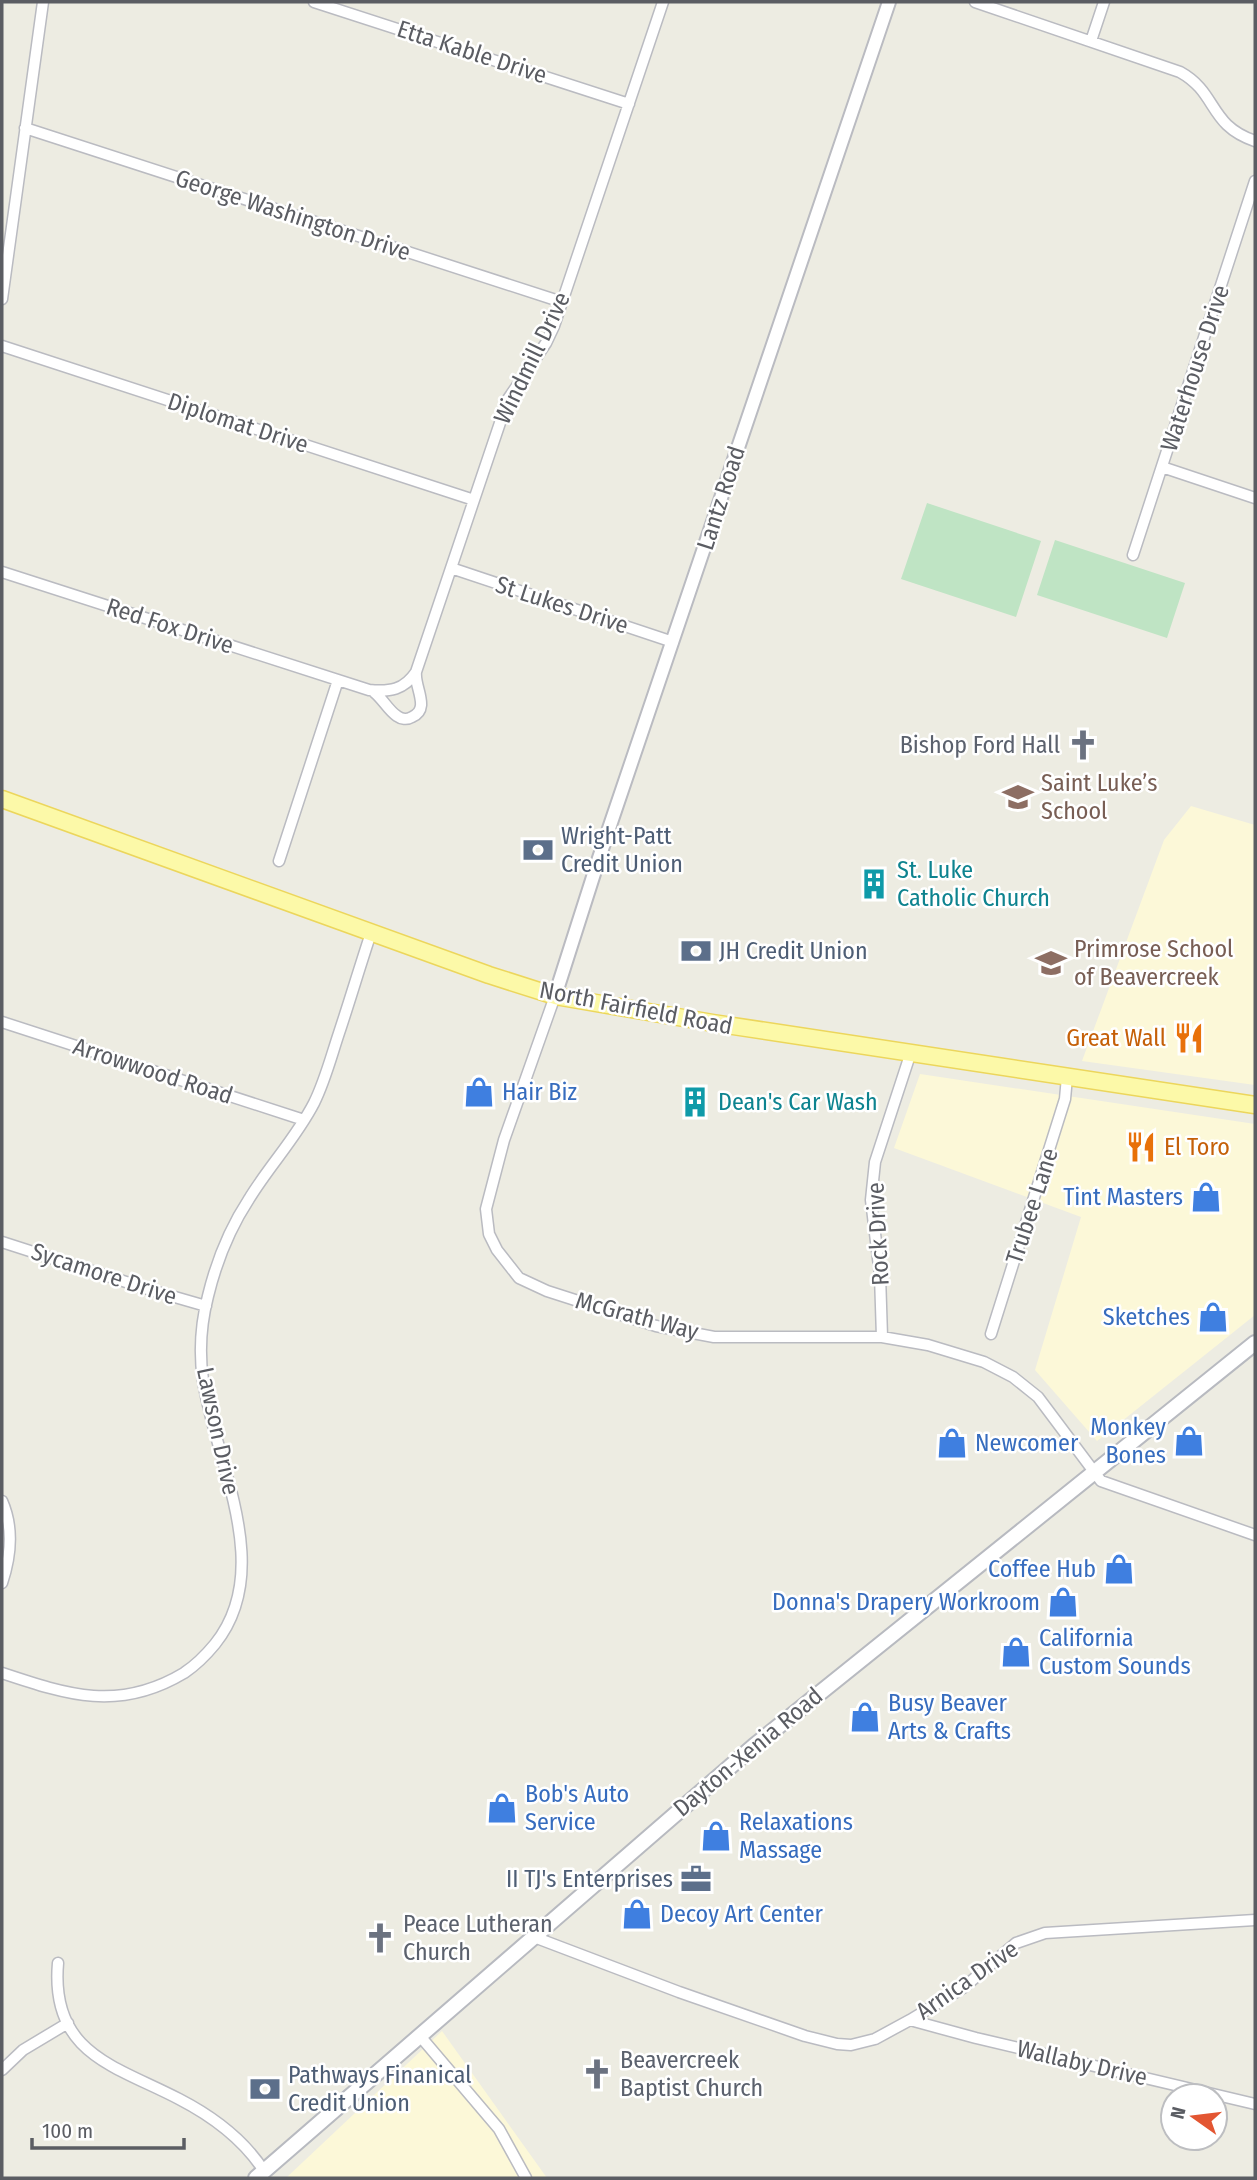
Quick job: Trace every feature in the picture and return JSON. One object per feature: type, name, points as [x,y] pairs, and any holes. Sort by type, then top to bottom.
[{"type":"main road","name":"North Fairfield Road","points":[[2,799],[371,933],[555,996],[713,1023],[1255,1105]]},
{"type":"main road","name":"Dayton-Xenia Road","points":[[260,2175],[754,1745],[1255,1343]]},
{"type":"street","points":[[2,299],[43,2]]},
{"type":"street","name":"Etta Kable Drive","points":[[314,2],[629,104]]},
{"type":"street","name":"Windmill Drive","points":[[416,671],[508,399],[546,343],[562,302],[663,2]]},
{"type":"street","name":"Lantz Road","points":[[555,996],[599,858],[890,2]]},
{"type":"street","points":[[975,2],[1180,72],[1191,78],[1205,92],[1216,114],[1228,127],[1242,137],[1255,141]]},
{"type":"street","points":[[1091,41],[1104,2]]},
{"type":"street","name":"George Washington Drive","points":[[25,128],[562,302]]},
{"type":"street","name":"Waterhouse Drive","points":[[1133,555],[1255,181]]},
{"type":"street","name":"Diplomat Drive","points":[[2,346],[474,500]]},
{"type":"street","points":[[1162,467],[1255,498]]},
{"type":"street","name":"St Lukes Drive","points":[[451,568],[673,642]]},
{"type":"street","name":"Red Fox Drive","points":[[2,572],[338,680]]},
{"type":"street","points":[[279,861],[338,680],[385,692],[399,688],[409,681],[416,671]]},
{"type":"street","points":[[369,690],[383,699],[397,716],[411,718],[418,713],[421,705],[415,684],[416,671]]},
{"type":"street","name":"Lawson Drive","points":[[2,1673],[73,1693],[114,1697],[133,1694],[153,1688],[188,1671],[206,1654],[229,1623],[238,1595],[242,1555],[235,1508],[203,1379],[202,1339],[206,1306],[217,1267],[240,1214],[304,1120],[323,1084],[371,933]]},
{"type":"street","name":"McGrath Way","points":[[555,996],[503,1140],[486,1209],[489,1234],[497,1250],[519,1278],[547,1292],[656,1326],[714,1337],[883,1337],[928,1345],[984,1362],[1013,1377],[1038,1397],[1094,1471]]},
{"type":"street","name":"Arrowwood Road","points":[[2,1022],[304,1120]]},
{"type":"street","name":"Rock Drive","points":[[883,1337],[880,1275],[871,1200],[875,1162],[912,1052]]},
{"type":"street","name":"Trubee Lane","points":[[991,1334],[1065,1099],[1067,1077]]},
{"type":"street","name":"Sycamore Drive","points":[[2,1242],[154,1292],[206,1306]]},
{"type":"street","points":[[1094,1471],[1101,1481],[1255,1535]]},
{"type":"street","points":[[2,1501],[10,1534],[8,1565],[2,1583]]},
{"type":"street","name":"Arnica Drive","points":[[534,1937],[805,2036],[837,2044],[858,2044],[884,2035],[963,1988],[1007,1949],[1028,1937],[1045,1933],[1255,1920]]},
{"type":"street","points":[[58,1964],[59,1995],[68,2023],[82,2044],[102,2062],[182,2100],[217,2123],[255,2157],[260,2175]]},
{"type":"street","name":"Wallaby Drive","points":[[910,2020],[1255,2104]]},
{"type":"street","points":[[2,2070],[23,2050],[68,2023]]},
{"type":"street","points":[[420,2036],[499,2129],[526,2178]]},
{"type":"shaded area","points":[[1191,806],[1255,825],[1255,1085],[1082,1061],[1164,840]]},
{"type":"shaded area","points":[[920,1074],[1255,1124],[1255,1315],[1097,1441],[1035,1370],[1081,1217],[894,1148]]},
{"type":"shaded area","points":[[442,2031],[547,2178],[286,2178]]},
{"type":"green space","points":[[927,503],[1041,541],[1016,617],[901,579]]},
{"type":"green space","points":[[1055,540],[1185,583],[1167,638],[1037,595]]},
{"type":"place","name":"Bishop Ford Hall","points":[[1083,745]]},
{"type":"place","name":"Saint Luke’s School","points":[[1018,797]]},
{"type":"place","name":"Wright-Patt Credit Union","points":[[538,850]]},
{"type":"place","name":"St. Luke Catholic Church","points":[[874,884]]},
{"type":"place","name":"JH Credit Union","points":[[696,951]]},
{"type":"place","name":"Primrose School of Beavercreek","points":[[1051,963]]},
{"type":"place","name":"Great Wall","points":[[1189,1038]]},
{"type":"place","name":"Hair Biz","points":[[479,1092]]},
{"type":"place","name":"Dean's Car Wash","points":[[695,1102]]},
{"type":"place","name":"El Toro","points":[[1141,1147]]},
{"type":"place","name":"Tint Masters","points":[[1206,1197]]},
{"type":"place","name":"Sketches","points":[[1213,1317]]},
{"type":"place","name":"Monkey Bones","points":[[1189,1441]]},
{"type":"place","name":"Newcomer","points":[[952,1443]]},
{"type":"place","name":"Coffee Hub","points":[[1119,1569]]},
{"type":"place","name":"Donna's Drapery Workroom","points":[[1063,1602]]},
{"type":"place","name":"California Custom Sounds","points":[[1016,1652]]},
{"type":"place","name":"Busy Beaver Arts & Crafts","points":[[865,1717]]},
{"type":"place","name":"Bob's Auto Service","points":[[502,1808]]},
{"type":"place","name":"Relaxations Massage","points":[[716,1836]]},
{"type":"place","name":"II TJ's Enterprises","points":[[696,1879]]},
{"type":"place","name":"Decoy Art Center","points":[[637,1914]]},
{"type":"place","name":"Peace Lutheran Church","points":[[380,1938]]},
{"type":"place","name":"Beavercreek Baptist Church","points":[[597,2074]]},
{"type":"place","name":"Pathways Finanical Credit Union","points":[[265,2089]]}]
